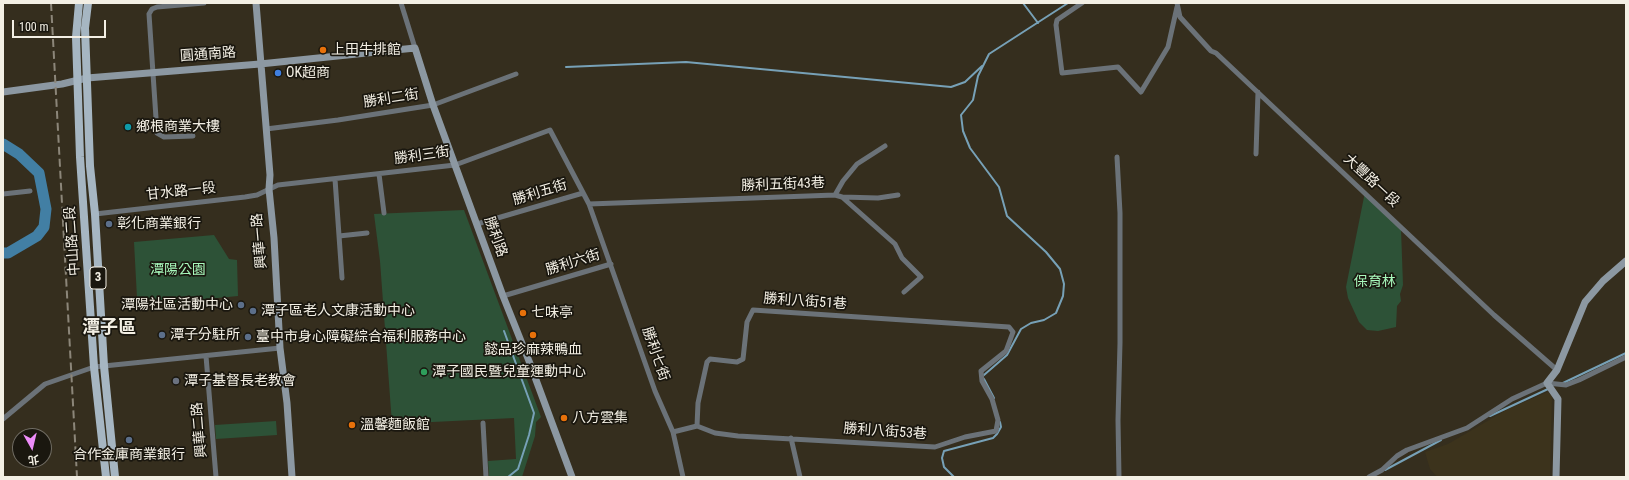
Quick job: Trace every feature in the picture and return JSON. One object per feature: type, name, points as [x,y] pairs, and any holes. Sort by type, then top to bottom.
[{"type":"main road","name":"中山路二段","points":[[79,3],[76,37],[77,81],[79,93],[80,165],[94,367],[106,477]]},
{"type":"main road","name":"中山路二段","points":[[88,3],[86,28],[90,166],[95,214],[104,366],[115,477]]},
{"type":"street","points":[[193,136],[164,137],[157,133],[149,14],[152,9],[157,7],[204,3]]},
{"type":"street","name":"興華一路","points":[[256,3],[270,175],[269,189],[274,238],[280,348],[287,403],[292,477]]},
{"type":"street","name":"勝利路","points":[[401,3],[455,165],[572,477]]},
{"type":"street","points":[[1082,3],[1057,20],[1056,25],[1062,73],[1118,67],[1141,92],[1168,47],[1177,4]]},
{"type":"street","name":"大豐路一段","points":[[1177,4],[1180,17],[1211,51],[1216,53],[1258,92],[1486,308],[1557,370]]},
{"type":"street","name":"圓通南路","points":[[3,92],[77,81],[87,78],[260,64],[415,48]]},
{"type":"street","name":"勝利二街","points":[[266,129],[346,119],[434,105],[516,74]]},
{"type":"street","points":[[1256,154],[1258,92]]},
{"type":"street","name":"勝利三街","points":[[269,189],[278,185],[455,165],[550,130],[583,193]]},
{"type":"street","points":[[835,195],[857,164],[885,146]]},
{"type":"street","points":[[1117,157],[1120,213],[1120,344],[1118,420],[1119,477]]},
{"type":"street","points":[[379,174],[384,213]]},
{"type":"street","points":[[335,179],[342,278]]},
{"type":"street","name":"甘水路一段","points":[[95,214],[227,200],[257,195],[269,189]]},
{"type":"street","points":[[3,194],[30,191]]},
{"type":"street","name":"勝利五街","points":[[477,224],[583,193],[589,204],[611,264]]},
{"type":"street","name":"勝利五街43巷","points":[[589,204],[835,195],[842,197],[895,244],[902,258],[921,277],[904,292]]},
{"type":"street","points":[[842,197],[878,198],[898,195]]},
{"type":"street","points":[[339,236],[367,233]]},
{"type":"street","points":[[1369,477],[1382,470],[1396,456],[1407,450],[1467,428],[1512,399],[1547,383],[1557,370],[1585,302],[1603,281],[1626,261]]},
{"type":"street","name":"勝利六街","points":[[503,296],[611,264],[632,324]]},
{"type":"street","name":"勝利八街51巷","points":[[696,426],[698,403],[707,362],[710,359],[737,362],[743,359],[747,322],[753,310],[1009,327]]},
{"type":"street","name":"勝利七街","points":[[632,324],[655,391],[673,432],[683,477]]},
{"type":"street","name":"勝利八街53巷","points":[[696,426],[715,433],[731,435],[935,447],[965,437],[996,431],[998,420],[992,399],[982,382],[981,370],[1006,350],[1013,332],[1009,327]]},
{"type":"street","points":[[3,419],[45,384],[94,367],[280,348]]},
{"type":"street","name":"興華二路","points":[[206,356],[216,477]]},
{"type":"street","points":[[1547,383],[1566,385],[1626,356]]},
{"type":"street","points":[[1547,383],[1558,399],[1556,477]]},
{"type":"street","points":[[483,423],[486,477]]},
{"type":"street","points":[[673,432],[696,426]]},
{"type":"street","points":[[791,438],[800,477]]},
{"type":"shaded area","points":[[1548,392],[1552,396],[1550,477],[1437,477],[1430,469],[1425,452],[1448,444],[1508,409]]},
{"type":"green space","name":"保育林","points":[[1365,192],[1401,229],[1403,285],[1400,294],[1401,301],[1397,306],[1396,327],[1378,331],[1367,330],[1359,322],[1348,298],[1346,287]]},
{"type":"green space","points":[[464,210],[541,417],[536,422],[535,436],[522,477],[489,477],[488,461],[516,459],[514,418],[392,424],[380,261],[374,214]]},
{"type":"green space","name":"潭陽公園","points":[[214,235],[229,259],[237,260],[238,296],[176,302],[137,298],[134,242]]},
{"type":"green space","points":[[276,421],[277,435],[216,439],[215,425]]},
{"type":"waterway","points":[[1023,3],[1038,23]]},
{"type":"waterway","points":[[984,375],[1007,355],[1021,329],[1031,323],[1044,320],[1056,313],[1063,296],[1064,284],[1060,269],[1046,252],[1007,216],[999,187],[970,148],[963,131],[961,115],[973,100],[978,76],[989,54],[1068,3]]},
{"type":"waterway","points":[[566,67],[686,62],[951,87],[965,82],[982,66]]},
{"type":"waterway","points":[[3,144],[19,154],[39,173],[46,209],[44,227],[37,236],[8,253],[3,253]]},
{"type":"waterway","points":[[504,331],[534,413],[529,435],[518,469],[508,477]]},
{"type":"waterway","points":[[1563,383],[1626,353]]},
{"type":"waterway","points":[[984,379],[994,398]]},
{"type":"waterway","points":[[1490,416],[1548,389]]},
{"type":"waterway","points":[[954,477],[944,467],[942,458],[944,451],[993,438],[1001,427],[1000,422]]},
{"type":"waterway","points":[[1385,470],[1441,440]]},
{"type":"railway","points":[[51,3],[77,477]]},
{"type":"place","name":"上田牛排館","points":[[323,50]]},
{"type":"place","name":"OK超商","points":[[278,73]]},
{"type":"place","name":"鄉根商業大樓","points":[[128,127]]},
{"type":"place","name":"彰化商業銀行","points":[[109,224]]},
{"type":"place","name":"潭陽社區活動中心","points":[[241,305]]},
{"type":"place","name":"潭子區老人文康活動中心","points":[[253,311]]},
{"type":"place","name":"七味亭","points":[[523,313]]},
{"type":"place","name":"潭子分駐所","points":[[162,335]]},
{"type":"place","name":"懿品珍麻辣鴨血","points":[[533,335]]},
{"type":"place","name":"臺中市身心障礙綜合福利服務中心","points":[[248,337]]},
{"type":"place","name":"潭子國民暨兒童運動中心","points":[[424,372]]},
{"type":"place","name":"潭子基督長老教會","points":[[176,381]]},
{"type":"place","name":"八方雲集","points":[[564,418]]},
{"type":"place","name":"溫馨麵飯館","points":[[352,425]]},
{"type":"place","name":"合作金庫商業銀行","points":[[129,440]]},
{"type":"district","name":"潭子區","points":[[109,328]]}]
